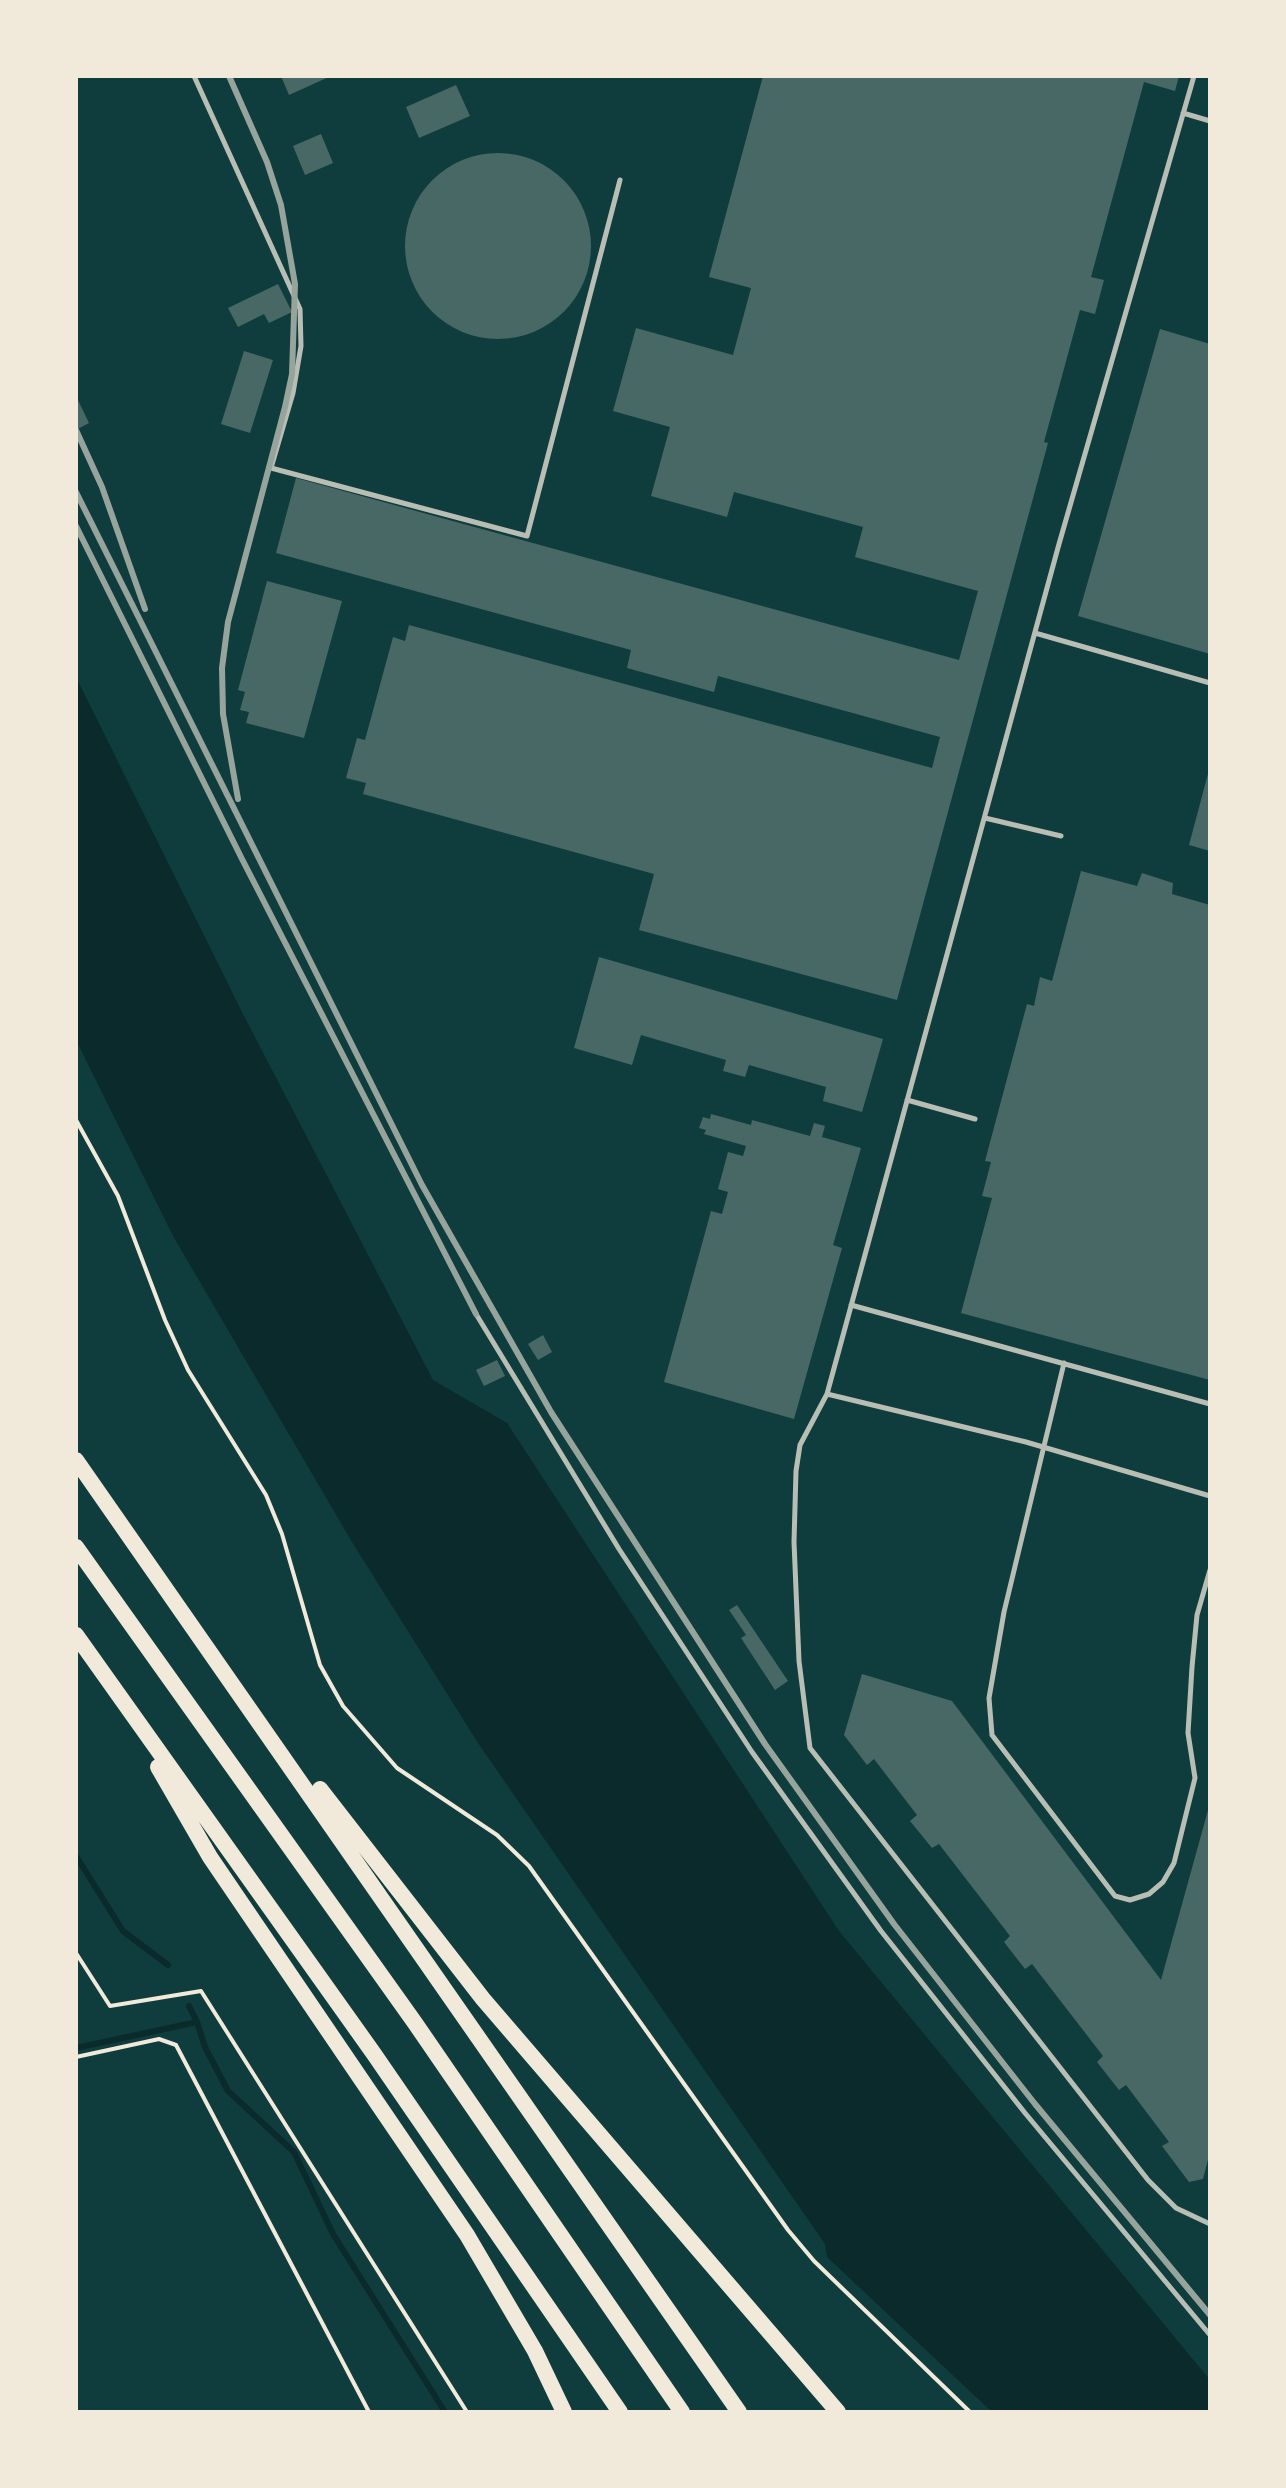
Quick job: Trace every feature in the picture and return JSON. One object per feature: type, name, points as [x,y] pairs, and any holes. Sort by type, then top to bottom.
[{"type":"highway","points":[[76,1460],[181,1606],[739,2412]]},
{"type":"highway","points":[[76,1547],[415,2023],[682,2412]]},
{"type":"highway","points":[[181,1606],[438,1945],[838,2412]]},
{"type":"highway","points":[[76,1635],[507,2244],[620,2412]]},
{"type":"highway","points":[[110,1682],[210,1857],[467,2235],[535,2351],[564,2412]]},
{"type":"lane","points":[[194,76],[300,309],[301,346],[293,393],[271,468],[527,536],[620,180]]},
{"type":"lane","points":[[1194,76],[1035,633],[827,1394],[800,1445],[796,1471],[798,1633],[810,1748],[1148,2180],[1176,2208],[1210,2224]]},
{"type":"lane","points":[[1183,113],[1210,121]]},
{"type":"lane","points":[[1035,633],[1210,683]]},
{"type":"lane","points":[[985,818],[1061,836]]},
{"type":"lane","points":[[907,1100],[975,1119]]},
{"type":"lane","points":[[851,1305],[1210,1404]]},
{"type":"lane","points":[[476,1314],[619,1549],[798,1816],[881,1931],[1015,2101],[1210,2335]]},
{"type":"lane","points":[[1064,1363],[1004,1612],[989,1698],[992,1735],[1115,1896],[1130,1900],[1149,1894],[1169,1872],[1195,1778],[1188,1733],[1192,1667],[1197,1615],[1210,1570]]},
{"type":"lane","points":[[827,1394],[1042,1446],[1210,1496]]},
{"type":"path","points":[[76,1120],[118,1196],[165,1320],[188,1370],[266,1495],[282,1534],[305,1624],[320,1665],[343,1706],[397,1768],[497,1835],[529,1866],[788,2230],[814,2261],[970,2412]]},
{"type":"path","points":[[76,1953],[110,2006],[201,1991],[467,2412]]},
{"type":"path","points":[[76,2057],[159,2039],[176,2045],[369,2412]]},
{"type":"water","points":[[76,677],[243,1014],[433,1380],[507,1423],[839,1931],[1210,2380],[1210,2412],[992,2412],[827,2257],[825,2244],[478,1743],[352,1542],[173,1236],[76,1040]]},
{"type":"building","points":[[281,76],[331,76],[289,95]]},
{"type":"building","points":[[763,76],[1179,76],[1175,91],[1144,82],[1091,277],[1104,280],[1095,314],[1080,310],[1044,442],[1048,443],[897,1000],[639,930],[654,874],[363,794],[366,783],[346,778],[357,738],[365,740],[393,637],[405,641],[409,625],[932,768],[940,737],[718,676],[714,692],[627,668],[631,650],[276,553],[296,478],[959,660],[978,591],[855,557],[863,527],[734,492],[727,517],[651,496],[670,427],[613,411],[636,328],[733,355],[751,288],[709,277]]},
{"type":"building","points":[[456,85],[470,116],[419,138],[406,107]]},
{"type":"building","points":[[321,134],[333,163],[305,175],[293,146]]},
{"type":"building","points":[[498,153],[516,154],[534,160],[564,180],[584,210],[590,228],[590,264],[584,282],[564,312],[534,332],[516,338],[498,339],[480,338],[462,332],[432,312],[412,282],[406,264],[405,246],[406,228],[412,210],[432,180],[462,160],[480,154]]},
{"type":"building","points":[[278,284],[292,312],[269,323],[264,314],[238,327],[228,308]]},
{"type":"building","points":[[1160,329],[1210,344],[1210,654],[1078,616]]},
{"type":"building","points":[[244,351],[273,360],[250,433],[221,424]]},
{"type":"building","points":[[76,396],[89,423],[76,430]]},
{"type":"building","points":[[267,581],[342,601],[304,738],[246,723],[249,712],[240,710],[245,692],[238,690]]},
{"type":"building","points":[[1210,770],[1210,851],[1189,845]]},
{"type":"building","points":[[1081,871],[1137,886],[1142,873],[1173,883],[1172,894],[1210,905],[1210,1380],[961,1313],[992,1198],[982,1196],[991,1162],[985,1161],[1027,1004],[1034,1006],[1040,977],[1052,981]]},
{"type":"building","points":[[599,957],[883,1039],[862,1112],[823,1101],[826,1087],[749,1065],[745,1077],[723,1071],[726,1060],[641,1035],[632,1065],[574,1048]]},
{"type":"building","points":[[711,1114],[751,1125],[752,1120],[810,1136],[814,1123],[825,1126],[822,1137],[861,1148],[833,1245],[842,1248],[794,1419],[664,1382],[711,1211],[722,1214],[728,1192],[718,1189],[728,1152],[743,1156],[746,1146],[704,1134],[706,1130],[699,1128],[703,1117],[710,1119]]},
{"type":"building","points":[[543,1335],[552,1352],[538,1360],[528,1344]]},
{"type":"building","points":[[497,1360],[505,1376],[484,1386],[476,1370]]},
{"type":"building","points":[[737,1605],[788,1681],[775,1690],[741,1638],[746,1635],[729,1610]]},
{"type":"building","points":[[862,1674],[952,1701],[1161,1980],[1210,1803],[1210,2152],[1203,2179],[1189,2182],[1162,2146],[1169,2142],[1126,2085],[1119,2090],[1097,2062],[1103,2056],[1032,1964],[1025,1969],[1004,1942],[1010,1936],[939,1844],[932,1848],[910,1821],[917,1815],[874,1759],[867,1765],[844,1735]]},
{"type":"waterway","points":[[76,1856],[123,1931],[168,1965]]},
{"type":"waterway","points":[[189,2006],[197,2022]]},
{"type":"waterway","points":[[76,2048],[197,2022],[205,2047],[228,2091],[294,2152],[333,2234],[445,2412]]},
{"type":"railway","points":[[229,76],[267,162],[281,205],[295,284],[292,374],[228,622],[222,668],[223,714],[238,799]]},
{"type":"railway","points":[[76,430],[102,487],[145,609]]},
{"type":"railway","points":[[76,492],[422,1185],[551,1412],[765,1744],[894,1924],[1035,2104],[1210,2315]]},
{"type":"railway","points":[[76,526],[242,859],[476,1314]]}]
